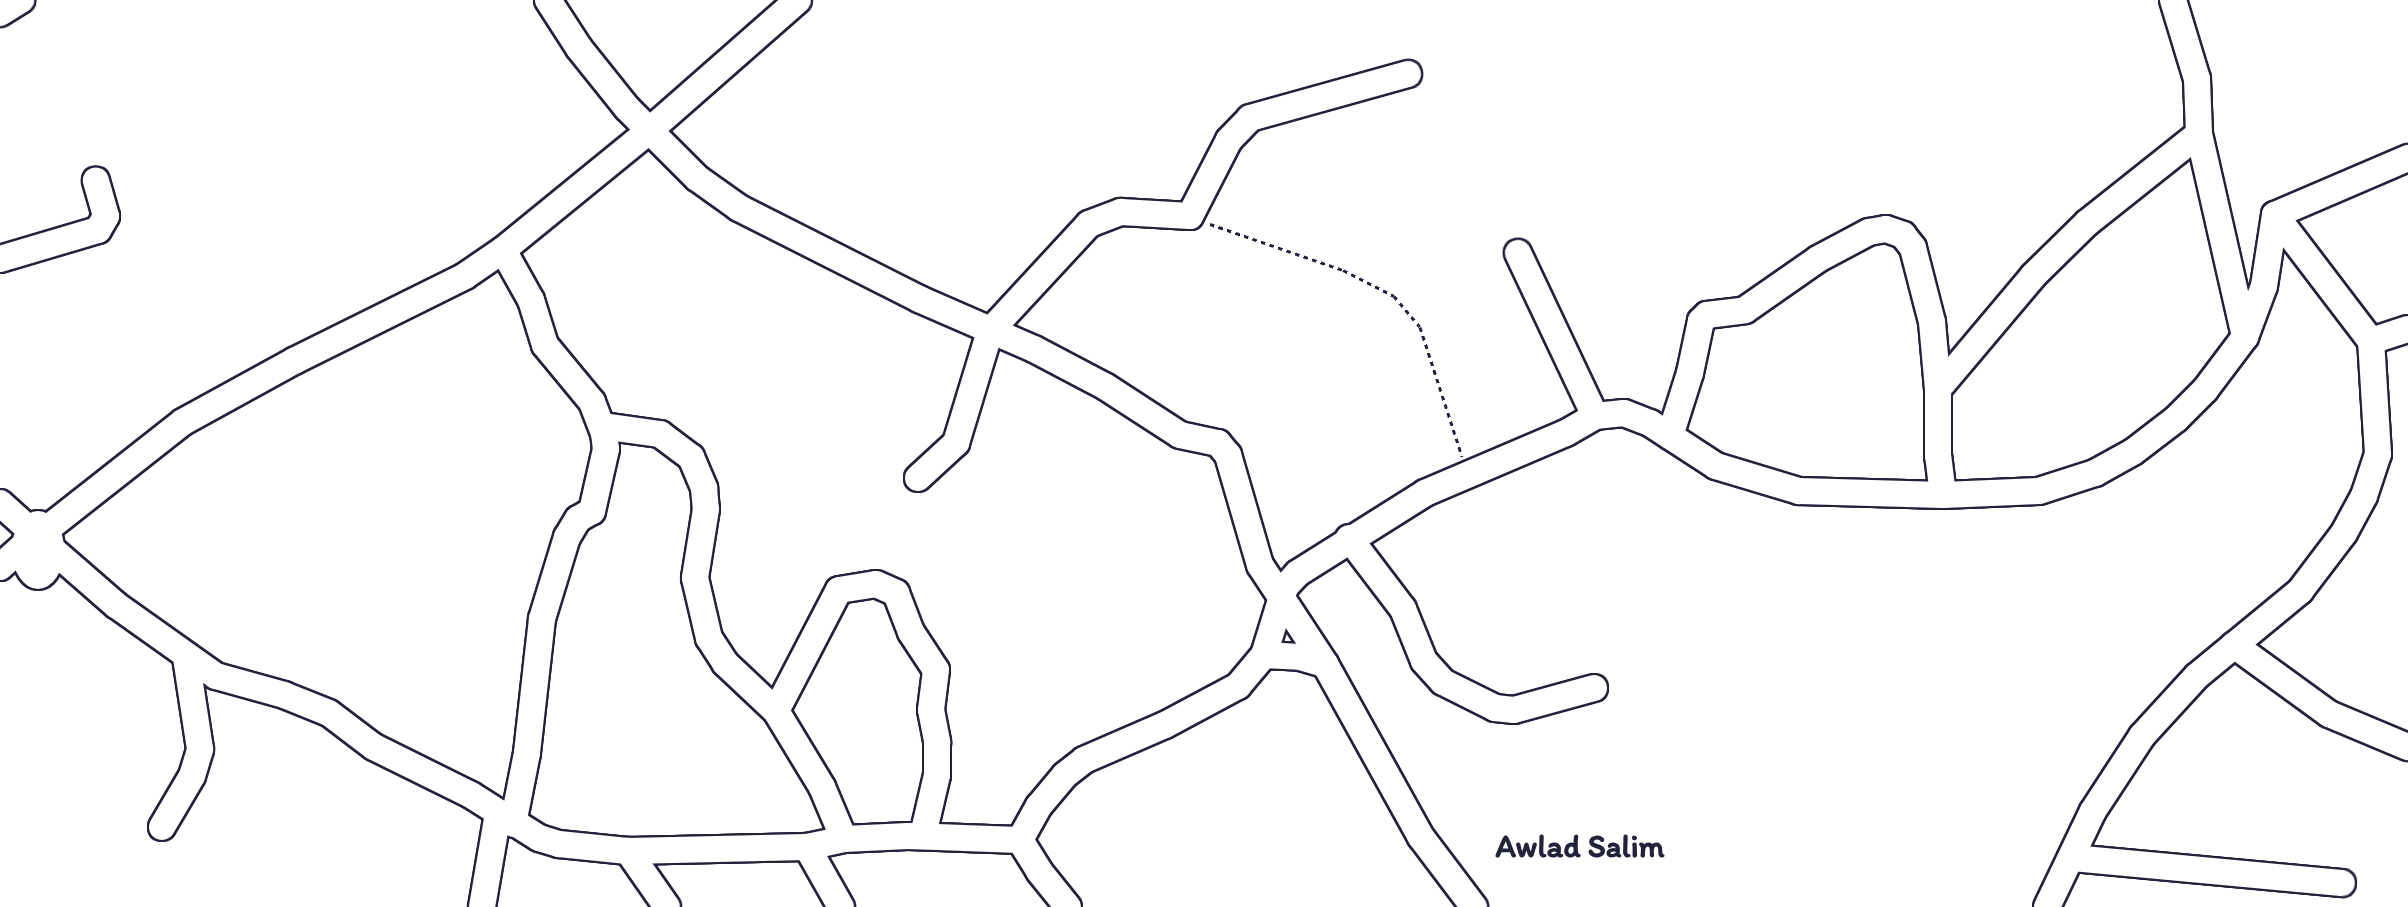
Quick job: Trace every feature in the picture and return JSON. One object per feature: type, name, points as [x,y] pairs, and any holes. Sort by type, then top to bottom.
[{"type":"street","points":[[0,14],[21,0]]},
{"type":"street","points":[[548,0],[579,48],[649,131],[697,178],[739,208],[1106,387],[1180,435],[1218,442],[1228,455],[1252,548],[1325,664],[1421,837],[1474,907]]},
{"type":"street","points":[[0,567],[183,422],[294,361],[465,276],[503,250],[649,131],[798,0]]},
{"type":"street","points":[[2173,0],[2197,79],[2199,134],[2245,337]]},
{"type":"street","points":[[918,478],[956,443],[990,330],[1089,224],[1121,212],[1147,210],[1187,216],[1192,213],[1229,140],[1250,118],[1408,74]]},
{"type":"street","points":[[1938,389],[2033,276],[2064,246],[2199,134]]},
{"type":"street","points":[[2275,215],[2408,158]]},
{"type":"street","points":[[0,259],[98,230],[106,216],[96,180]]},
{"type":"street","points":[[1020,840],[1039,806],[1074,767],[1220,697],[1238,686],[1264,655],[1291,579],[1349,538],[1467,472],[1566,433],[1595,416],[1623,413],[1670,436],[1716,466],[1791,490],[1832,495],[1943,495],[2039,491],[2095,472],[2133,452],[2176,419],[2205,390],[2245,337],[2264,286],[2275,215]]},
{"type":"street","points":[[2047,907],[2093,811],[2142,736],[2197,676],[2300,591],[2344,532],[2364,496],[2378,454],[2371,341],[2275,215]]},
{"type":"street","points":[[1670,436],[1690,373],[1701,321],[1707,315],[1745,310],[1818,259],[1877,231],[1903,235],[1913,248],[1932,322],[1938,389],[1938,456],[1943,495]]},
{"type":"street","points":[[482,907],[506,818],[527,753],[542,618],[567,537],[578,519],[592,511],[606,449],[602,426],[588,396],[545,345],[531,300],[503,250]]},
{"type":"street","points":[[1518,253],[1595,416]]},
{"type":"street","points":[[2371,341],[2408,329]]},
{"type":"street","points":[[602,426],[660,434],[691,457],[704,488],[706,509],[695,578],[709,638],[725,663],[776,711],[822,787],[844,839]]},
{"type":"street","points":[[0,503],[116,605],[186,657],[229,681],[284,695],[329,713],[374,747],[559,844],[628,851],[807,847],[844,839],[923,835],[1020,840]]},
{"type":"street","points":[[1349,538],[1403,609],[1424,661],[1443,682],[1495,708],[1514,710],[1594,688]]},
{"type":"street","points":[[776,711],[839,590],[876,584],[896,593],[911,632],[936,670],[931,710],[937,742],[937,775],[923,835]]},
{"type":"street","points":[[2234,645],[2329,714],[2408,747]]},
{"type":"street","points":[[1264,655],[1299,657],[1325,664]]},
{"type":"street","points":[[162,827],[192,776],[200,749],[186,657]]},
{"type":"street","points":[[1020,840],[1039,871],[1068,907]]},
{"type":"street","points":[[807,847],[841,907]]},
{"type":"street","points":[[628,851],[666,907]]},
{"type":"street","points":[[2072,858],[2342,884]]},
{"type":"path","points":[[1187,216],[1342,270],[1394,296],[1420,327],[1467,472]]},
{"type":"district","name":"Awlad Salim","points":[[1580,846]]}]
